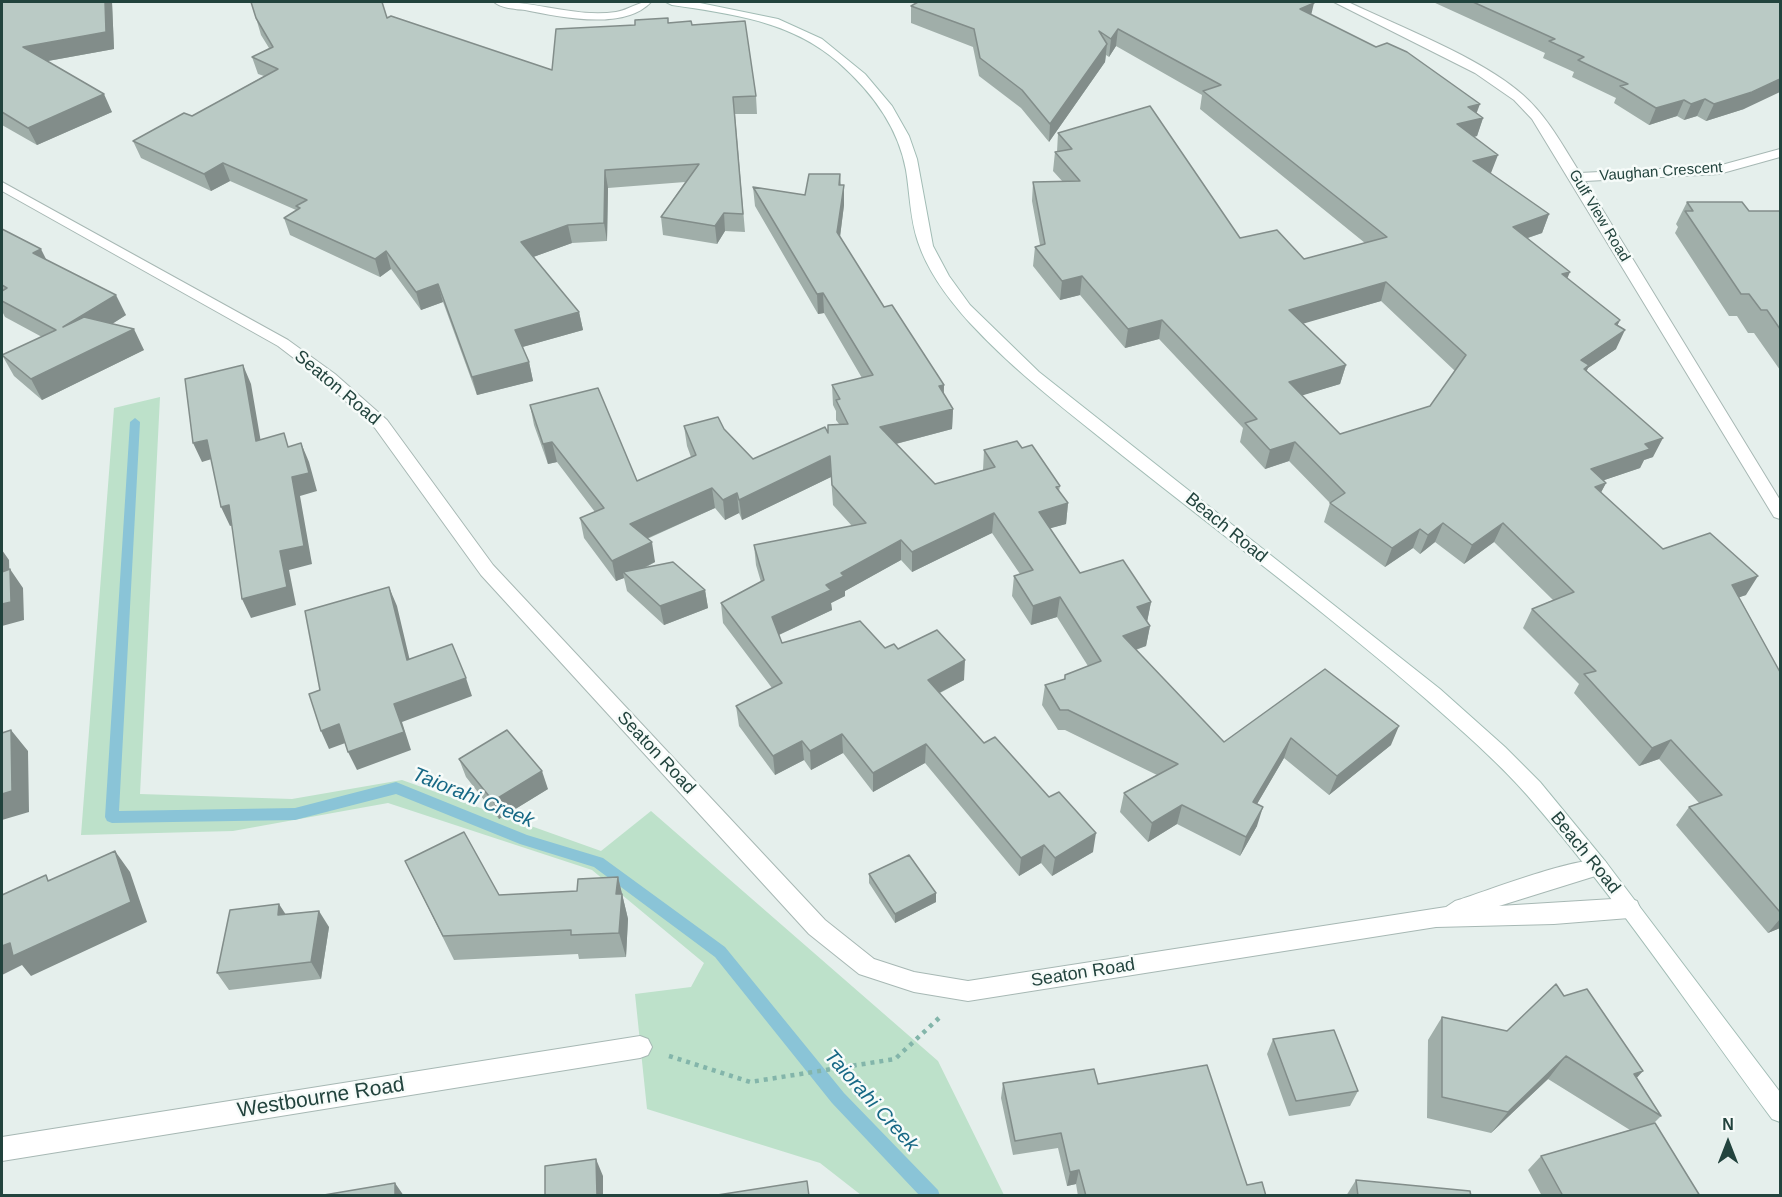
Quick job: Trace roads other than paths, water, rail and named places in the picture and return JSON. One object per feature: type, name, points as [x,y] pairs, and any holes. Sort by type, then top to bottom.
[{"type":"street","name":"Beach Road","points":[[672,2],[744,12],[782,22],[810,35],[838,54],[867,83],[898,128],[912,167],[920,226],[925,245],[942,277],[980,325],[1034,376],[1433,694],[1533,788],[1598,867],[1780,1111]]},
{"type":"street","name":"Gulf View Road","points":[[1340,2],[1444,51],[1502,84],[1537,117],[1576,177],[1780,513]]},
{"type":"street","name":"Vaughan Crescent","points":[[1576,177],[1719,170],[1780,153]]},
{"type":"street","name":"Seaton Road","points":[[2,186],[282,343],[330,378],[381,424],[487,570],[817,927],[867,967],[914,982],[968,991],[1436,917],[1554,914],[1629,908]]},
{"type":"street","name":"Seaton Road","points":[[1436,917],[1561,876],[1598,867]]},
{"type":"street","name":"Westbourne Road","points":[[2,1149],[640,1047]]},
{"type":"lane","points":[[499,2],[558,12],[611,15],[631,13],[646,2]]},
{"type":"waterway","name":"Taiorahi Creek","points":[[135,422],[112,817],[295,814],[396,788],[525,840],[598,862],[720,952],[838,1098],[932,1196]]}]
